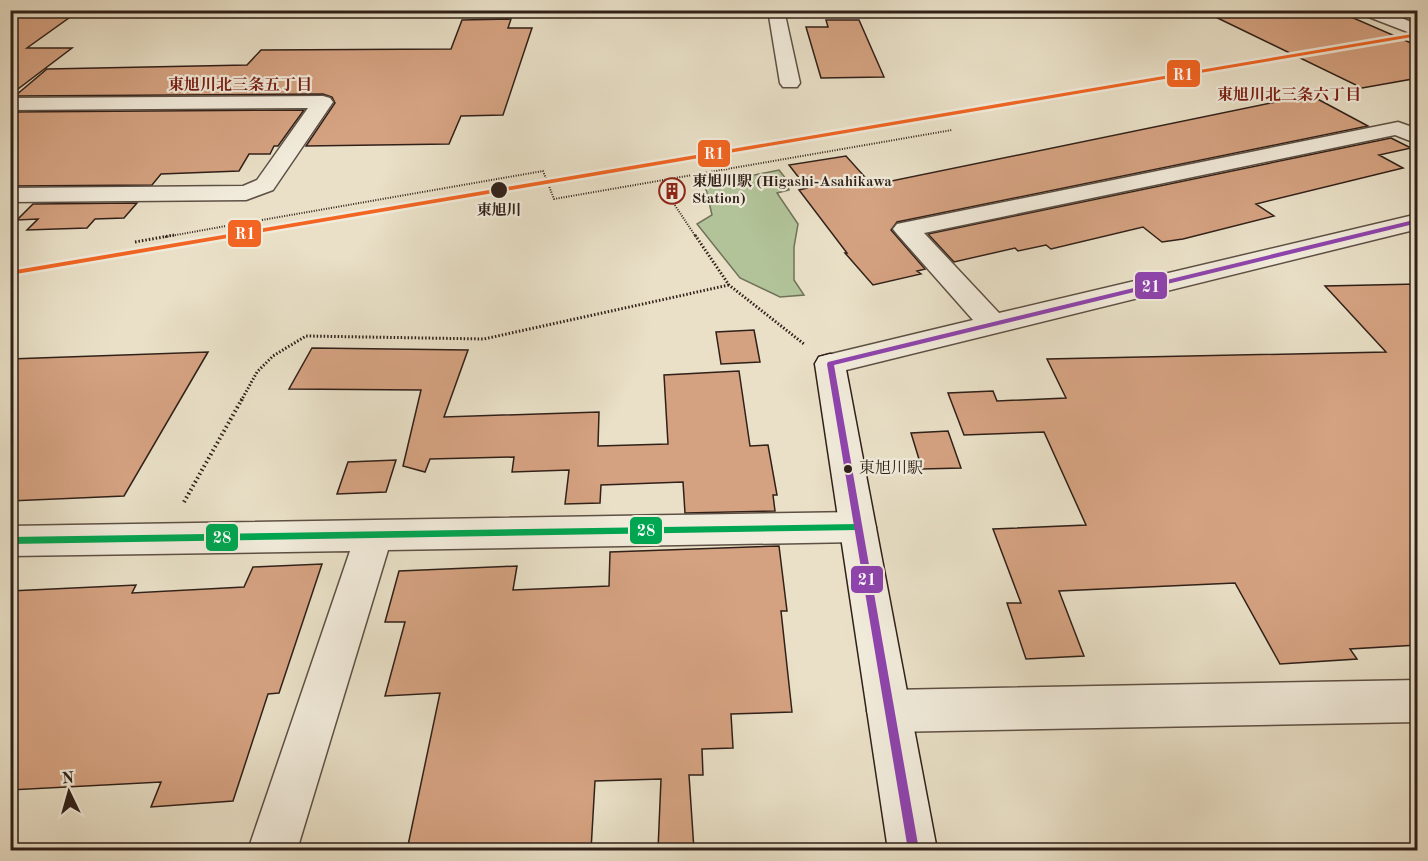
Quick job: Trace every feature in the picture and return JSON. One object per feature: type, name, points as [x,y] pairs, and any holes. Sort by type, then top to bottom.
[{"type":"street","points":[[776,10],[790,83]]},
{"type":"street","points":[[1367,10],[1418,31]]},
{"type":"street","points":[[10,104],[323,102],[265,185],[246,193],[10,195]]},
{"type":"street","points":[[993,324],[906,229],[1398,128],[1418,138]]},
{"type":"street","points":[[913,850],[831,364],[1418,221]]},
{"type":"street","points":[[10,541],[858,527]]},
{"type":"street","points":[[273,850],[374,534]]},
{"type":"street","points":[[889,711],[1418,701]]},
{"type":"path","points":[[251,222],[543,171],[555,199],[952,130]]},
{"type":"path","points":[[672,201],[729,285],[831,364]]},
{"type":"path","points":[[135,242],[239,224]]},
{"type":"path","points":[[164,539],[257,372],[273,356],[306,336],[484,339],[729,285]]},
{"type":"green space","points":[[779,170],[787,180],[789,190],[777,193],[798,224],[794,247],[794,280],[804,295],[780,297],[740,278],[697,224],[712,215],[705,185]]},
{"type":"building","points":[[10,10],[80,10],[27,48],[72,48],[10,95]]},
{"type":"building","points":[[1201,10],[1335,10],[1418,46],[1418,78],[1362,88]]},
{"type":"building","points":[[511,19],[508,28],[532,28],[503,115],[461,116],[449,144],[306,146],[335,103],[332,97],[323,94],[15,96],[47,69],[247,65],[261,50],[451,49],[462,20]]},
{"type":"building","points":[[826,20],[859,20],[884,77],[821,78],[806,27],[828,27]]},
{"type":"building","points":[[1310,95],[1368,126],[897,222],[891,230],[925,269],[917,271],[921,274],[873,285],[845,253],[847,253],[799,190],[807,188],[789,165],[846,156],[872,185]]},
{"type":"building","points":[[304,110],[270,154],[249,154],[239,171],[161,174],[152,185],[10,186],[10,112]]},
{"type":"building","points":[[1391,138],[1411,148],[1379,155],[1403,168],[1256,204],[1274,216],[1183,239],[1162,242],[1143,227],[1051,249],[1046,245],[1018,251],[1015,248],[954,262],[928,234]]},
{"type":"building","points":[[137,203],[124,218],[95,219],[87,228],[27,230],[38,219],[17,220],[33,204]]},
{"type":"building","points":[[1418,284],[1418,645],[1350,649],[1357,659],[1280,664],[1235,583],[1059,591],[1084,656],[1026,659],[1007,603],[1021,603],[993,529],[1086,525],[1044,432],[964,435],[948,393],[993,391],[997,401],[1066,398],[1047,359],[1386,352],[1325,286]]},
{"type":"building","points":[[754,330],[760,362],[721,364],[716,332]]},
{"type":"building","points":[[312,348],[468,350],[444,417],[599,412],[598,446],[668,444],[664,375],[739,371],[750,446],[768,445],[777,495],[773,495],[775,511],[685,513],[683,482],[601,485],[600,503],[565,504],[569,470],[512,472],[514,457],[430,459],[425,472],[403,466],[421,390],[289,389]]},
{"type":"building","points":[[208,352],[124,496],[10,501],[10,359]]},
{"type":"building","points":[[948,431],[961,468],[922,469],[911,433]]},
{"type":"building","points":[[396,460],[386,492],[337,494],[348,462]]},
{"type":"building","points":[[779,546],[787,611],[781,611],[792,712],[731,714],[733,748],[702,749],[703,775],[689,775],[694,850],[658,850],[661,779],[595,781],[591,850],[407,850],[440,693],[385,696],[405,622],[385,622],[399,571],[517,566],[513,590],[609,586],[610,552]]},
{"type":"building","points":[[322,564],[279,693],[268,694],[233,801],[151,807],[161,782],[10,790],[10,591],[136,585],[132,593],[244,587],[253,567]]},
{"type":"transit line","name":"R1","points":[[10,273],[1418,34]]},
{"type":"transit line","name":"21","points":[[913,850],[830,364],[1418,221]]},
{"type":"transit line","name":"28","points":[[10,541],[858,527]]},
{"type":"place","name":"東旭川","points":[[499,190]]},
{"type":"place","name":"東旭川駅 (Higashi-Asahikawa Station)","points":[[672,191]]},
{"type":"place","name":"東旭川駅","points":[[848,469]]},
{"type":"district","name":"東旭川北三条五丁目","points":[[240,86]]},
{"type":"district","name":"東旭川北三条六丁目","points":[[1289,96]]}]
